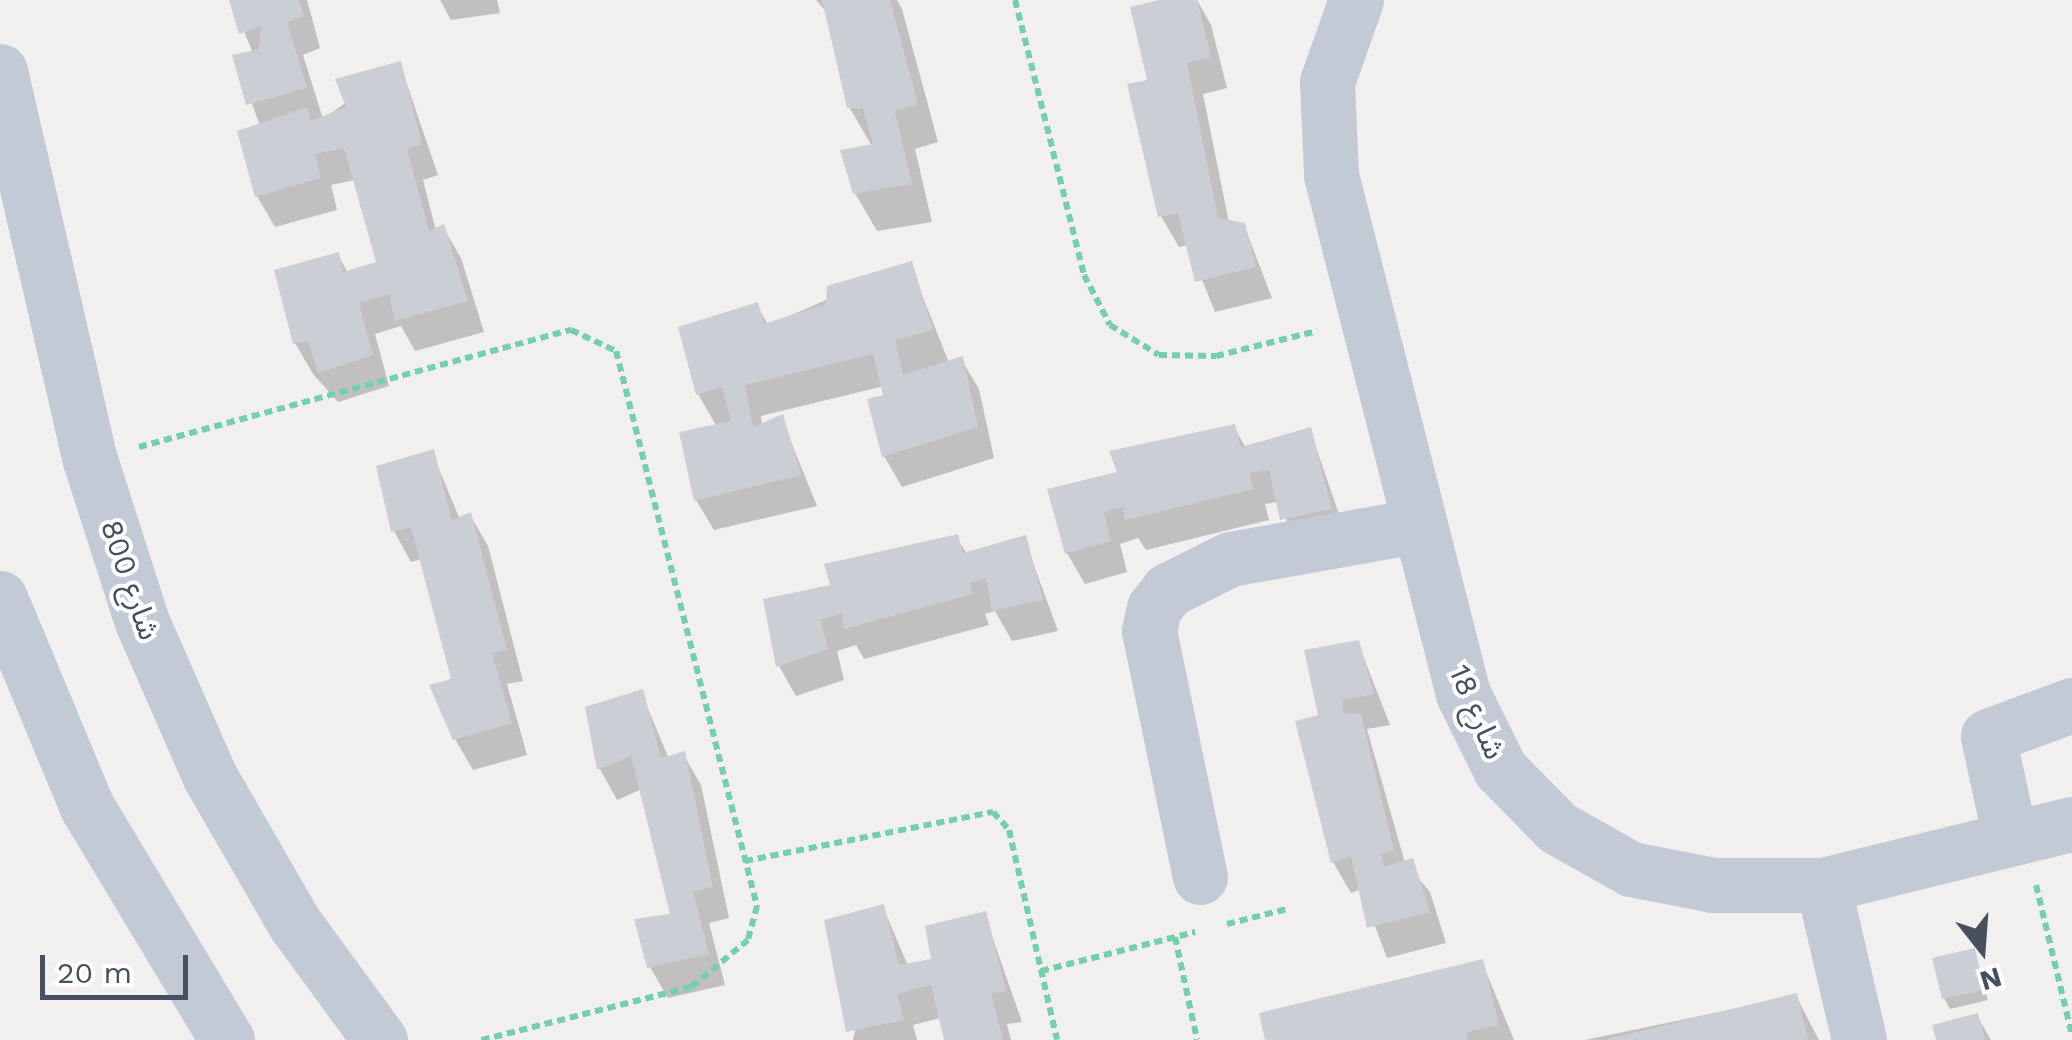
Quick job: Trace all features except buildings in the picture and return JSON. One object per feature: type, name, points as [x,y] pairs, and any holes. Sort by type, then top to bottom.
[{"type":"street","name":"شارع 18","points":[[1356,0],[1327,82],[1331,175],[1463,694],[1500,769],[1558,828],[1631,869],[1712,885],[1823,885],[2035,833]]},
{"type":"street","name":"شارع 800","points":[[0,70],[90,460],[142,622],[210,777],[295,924],[380,1040]]},
{"type":"street","points":[[1200,877],[1150,630],[1154,608],[1168,590],[1230,559],[1336,533],[1420,526]]},
{"type":"street","points":[[0,598],[88,807],[227,1040]]},
{"type":"street","points":[[2035,833],[1988,736],[2072,705]]},
{"type":"street","points":[[1823,885],[1859,1040]]},
{"type":"path","points":[[1015,0],[1084,275],[1110,325],[1159,355],[1216,356],[1368,318]]},
{"type":"path","points":[[90,460],[572,330],[604,339],[624,366],[757,906],[748,940],[691,987],[480,1040]]},
{"type":"path","points":[[745,861],[993,812],[1008,830],[1057,1040]]},
{"type":"path","points":[[2035,833],[2072,1036]]},
{"type":"path","points":[[1041,971],[1286,909]]},
{"type":"path","points":[[1174,937],[1198,1040]]}]
